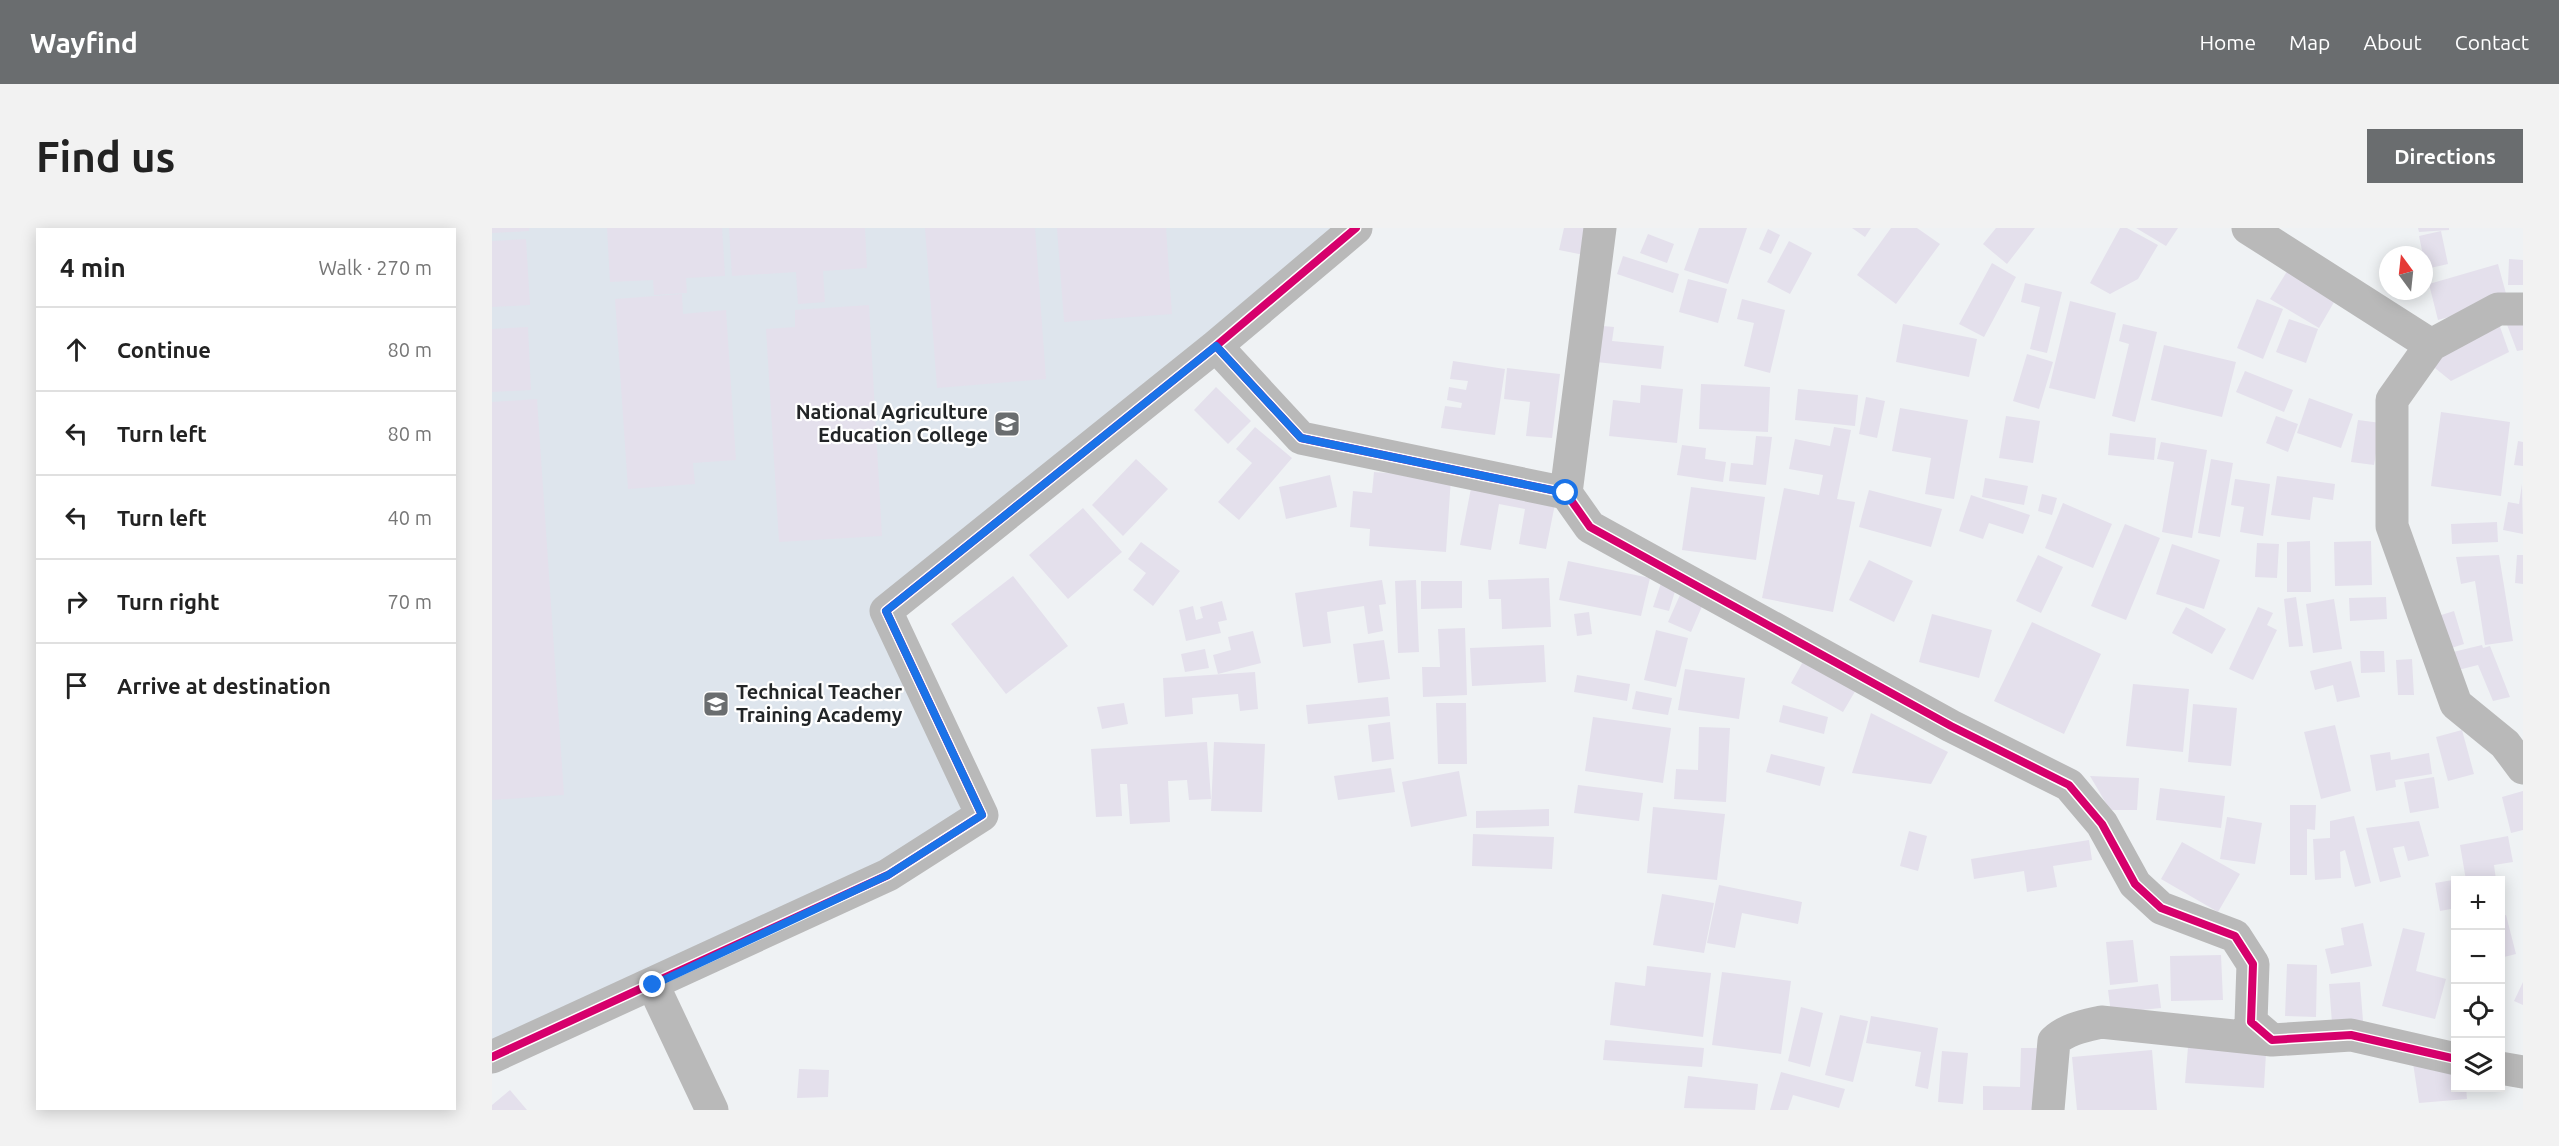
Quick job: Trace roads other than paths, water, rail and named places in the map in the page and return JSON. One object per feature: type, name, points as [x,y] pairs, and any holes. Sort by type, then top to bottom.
[{"type":"street","points":[[492,1057],[653,985],[888,875],[982,815],[886,611],[1216,346],[1356,228]]},
{"type":"street","points":[[1600,228],[1566,493],[1590,527],[1951,726],[2069,785],[2102,824],[2135,884],[2161,908],[2235,936],[2253,964],[2251,1022],[2272,1040]]},
{"type":"street","points":[[2248,228],[2431,345]]},
{"type":"street","points":[[2523,309],[2498,309],[2431,345],[2392,400],[2392,526],[2456,704],[2505,744],[2523,768]]},
{"type":"street","points":[[1216,346],[1301,438],[1566,493]]},
{"type":"street","points":[[653,985],[712,1110]]},
{"type":"street","points":[[2049,1110],[2054,1041],[2061,1035],[2081,1026],[2101,1022],[2272,1040],[2351,1035],[2451,1058]]},
{"type":"street","points":[[2505,1069],[2523,1072]]},
{"type":"place","name":"National Agriculture Education College","points":[[1007,424]]},
{"type":"place","name":"Technical Teacher Training Academy","points":[[716,704]]}]
